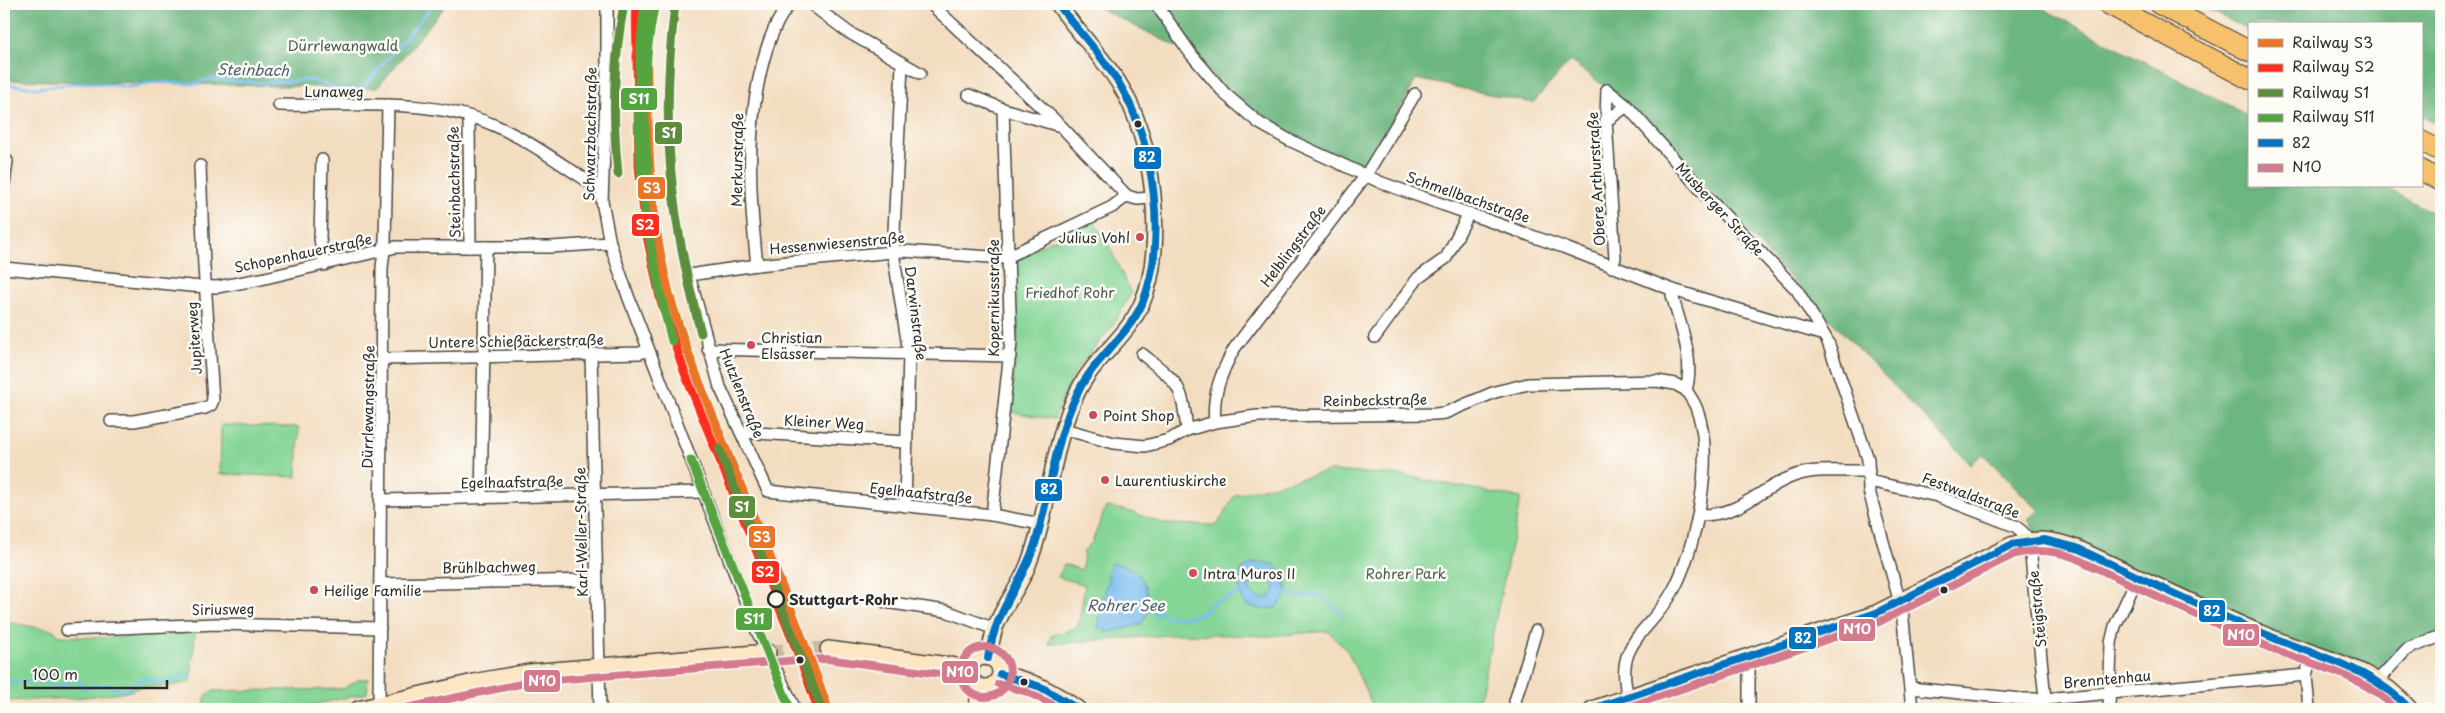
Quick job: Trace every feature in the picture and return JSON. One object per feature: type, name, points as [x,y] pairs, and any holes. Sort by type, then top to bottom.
[{"type":"highway","points":[[2108,4],[2248,78]]},
{"type":"highway","points":[[2159,4],[2248,50]]},
{"type":"highway","points":[[2422,142],[2441,151]]},
{"type":"highway","points":[[2422,170],[2441,180]]},
{"type":"street","name":"Schwarzbachstraße","points":[[607,4],[607,71],[602,201],[610,243],[648,350],[756,632],[768,652],[795,709]]},
{"type":"street","name":"Merkurstraße","points":[[757,265],[751,213],[750,152],[754,106],[770,38],[790,4]]},
{"type":"street","points":[[811,4],[848,32],[902,65],[920,73]]},
{"type":"street","points":[[930,4],[1061,126],[1127,196],[1137,199],[1152,198]]},
{"type":"street","points":[[970,668],[972,680],[982,687],[994,685],[1000,674],[990,651],[995,629],[1028,565],[1041,524],[1064,429],[1078,390],[1089,373],[1133,321],[1149,286],[1153,262],[1152,198],[1145,142],[1132,105],[1120,84],[1058,4]]},
{"type":"street","name":"Schmellbachstraße","points":[[1156,4],[1181,40],[1224,94],[1259,124],[1289,140],[1366,175],[1673,290],[1824,335]]},
{"type":"street","name":"Darwinstraße","points":[[902,65],[893,252],[908,352],[905,506]]},
{"type":"street","name":"Musberger Straße","points":[[1607,90],[1627,106],[1709,199],[1797,290],[1824,335],[1868,459],[1869,490],[1902,610],[1912,709]]},
{"type":"street","name":"Obere Arthurstraße","points":[[1607,90],[1606,121],[1615,258],[1612,267]]},
{"type":"street","name":"Helblingstraße","points":[[1215,422],[1213,406],[1216,391],[1222,371],[1234,349],[1366,175],[1415,94]]},
{"type":"street","points":[[969,95],[1003,109],[1061,126]]},
{"type":"street","name":"Lunaweg","points":[[279,105],[388,106],[441,110],[469,117],[498,127],[594,185],[602,186]]},
{"type":"street","name":"Dürrlewangstraße","points":[[379,707],[384,250],[388,106]]},
{"type":"street","points":[[1606,121],[1627,106]]},
{"type":"street","name":"Kopernikusstraße","points":[[992,515],[1010,356],[1009,256],[1003,109]]},
{"type":"street","name":"Steinbachstraße","points":[[469,117],[470,247]]},
{"type":"street","points":[[322,160],[320,238],[324,265]]},
{"type":"street","points":[[4,184],[7,161]]},
{"type":"street","name":"Jupiterweg","points":[[111,421],[134,421],[205,408],[211,405],[213,400],[200,166]]},
{"type":"street","name":"Hessenwiesenstraße","points":[[688,275],[757,265],[893,252],[1009,256],[1112,207],[1127,196]]},
{"type":"street","points":[[1375,337],[1412,284],[1446,258],[1469,213]]},
{"type":"street","name":"Schopenhauerstraße","points":[[4,268],[217,287],[324,265],[396,247],[486,247],[610,243]]},
{"type":"street","points":[[481,497],[486,247]]},
{"type":"street","name":"Hutzlenstraße","points":[[688,275],[720,387],[768,491]]},
{"type":"street","points":[[1619,703],[1630,645],[1673,591],[1694,539],[1700,515],[1703,453],[1702,429],[1697,410],[1686,390],[1690,378],[1689,362],[1672,295],[1673,290]]},
{"type":"street","points":[[708,349],[908,352],[1010,356]]},
{"type":"street","name":"Untere Schießäckerstraße","points":[[383,359],[591,355],[640,353],[648,350]]},
{"type":"street","points":[[1142,354],[1170,377],[1181,390],[1186,408],[1188,430]]},
{"type":"street","name":"Karl-Weller-Straße","points":[[591,355],[600,709]]},
{"type":"street","name":"Reinbeckstraße","points":[[1064,429],[1114,443],[1145,446],[1169,440],[1188,430],[1215,422],[1257,416],[1445,413],[1495,392],[1528,384],[1657,381],[1675,384],[1686,390]]},
{"type":"street","name":"Kleiner Weg","points":[[741,432],[906,442]]},
{"type":"street","name":"Festwaldstraße","points":[[1700,515],[1725,513],[1791,477],[1804,473],[1869,476],[1937,496],[2015,526],[2029,539]]},
{"type":"street","name":"Egelhaafstraße","points":[[768,491],[992,515],[1041,524]]},
{"type":"street","name":"Egelhaafstraße","points":[[382,500],[703,492]]},
{"type":"street","points":[[1592,709],[1619,703],[1876,613],[2011,545],[2029,539],[2045,538],[2061,542],[2272,638],[2359,669],[2378,680],[2410,709]]},
{"type":"street","name":"Steigstraße","points":[[2029,539],[2045,699]]},
{"type":"street","points":[[2109,709],[2111,643],[2115,626],[2138,576]]},
{"type":"street","name":"Brühlbachweg","points":[[381,584],[596,580]]},
{"type":"street","points":[[885,602],[946,611],[995,629]]},
{"type":"street","name":"Siriusweg","points":[[67,630],[226,624],[380,628]]},
{"type":"street","points":[[1514,709],[1536,631]]},
{"type":"street","points":[[2378,680],[2407,649],[2441,636]]},
{"type":"street","points":[[828,649],[970,668]]},
{"type":"street","points":[[970,668],[977,660],[990,651]]},
{"type":"street","points":[[358,709],[379,707],[529,672],[768,652]]},
{"type":"street","points":[[2309,709],[2306,675],[2312,653]]},
{"type":"street","points":[[1746,658],[1749,668],[1749,709]]},
{"type":"street","points":[[1000,674],[1015,676],[1048,690],[1078,709]]},
{"type":"street","name":"Brenntenhau","points":[[1910,688],[2021,700],[2108,694],[2306,675]]},
{"type":"street","points":[[976,709],[982,687]]},
{"type":"green space","name":"Dürrlewangwald","points":[[4,4],[447,4],[377,88],[4,80]]},
{"type":"green space","points":[[1091,4],[2034,4],[2248,115],[2248,188],[2387,188],[2441,217],[2441,636],[2424,641],[2379,674],[2312,649],[2036,534],[2028,519],[2038,510],[1983,454],[1970,464],[1806,295],[1626,102],[1570,61],[1533,103],[1416,79],[1391,126],[1364,166],[1366,175],[1259,123],[1191,54]]},
{"type":"green space","points":[[2197,4],[2441,4],[2441,126],[2422,116],[2422,22],[2248,22],[2248,30]]},
{"type":"green space","name":"Friedhof Rohr","points":[[1093,220],[1108,244],[1131,293],[1112,327],[1075,371],[1054,419],[1010,412],[1017,343],[1015,258]]},
{"type":"green space","points":[[221,425],[299,427],[297,477],[220,474]]},
{"type":"green space","name":"Rohrer Park","points":[[1330,471],[1400,475],[1521,498],[1479,700],[1418,709],[1374,709],[1348,652],[1328,631],[1268,636],[1183,634],[1049,644],[1051,636],[1078,627],[1085,585],[1058,577],[1064,564],[1082,570],[1084,551],[1092,542],[1106,507],[1125,510],[1166,524],[1217,525],[1235,495]]},
{"type":"green space","points":[[4,622],[54,630],[58,636],[107,638],[195,632],[191,682],[170,686],[141,687],[127,692],[76,698],[4,701]]},
{"type":"green space","points":[[360,679],[368,679],[367,693],[318,704],[278,709],[204,709],[205,698],[211,691],[343,689]]},
{"type":"water","points":[[1261,562],[1274,564],[1283,577],[1288,593],[1276,608],[1262,609],[1246,605],[1243,600],[1239,584],[1242,570],[1251,564]],"holes":[[[1258,573],[1272,577],[1275,590],[1269,598],[1257,597],[1249,589],[1253,575]]]},
{"type":"water","name":"Rohrer See","points":[[1111,563],[1122,565],[1136,572],[1146,590],[1150,609],[1141,624],[1105,633],[1106,629],[1098,628]]},
{"type":"waterway","name":"Steinbach","points":[[4,84],[37,88],[89,82],[129,87],[155,82],[194,84],[210,79],[259,83],[311,80],[339,89],[362,89],[434,4]]},
{"type":"waterway","points":[[1150,609],[1156,614],[1159,611],[1166,618],[1197,615],[1203,613],[1211,604],[1239,593]]},
{"type":"waterway","points":[[1287,594],[1295,596],[1318,595],[1342,612]]},
{"type":"waterway","points":[[76,679],[83,688],[107,685],[126,691],[143,678],[165,682],[191,677]]},
{"type":"waterway","points":[[4,680],[14,683],[39,681],[54,686],[62,686],[72,680]]},
{"type":"tunnel","points":[[768,652],[828,649]]},
{"type":"rail line","name":"S1","points":[[618,174],[614,110],[620,25],[624,4]]},
{"type":"rail line","name":"S2","points":[[636,4],[639,167],[646,231],[660,298],[684,371],[801,661],[818,709]]},
{"type":"rail line","name":"S11","points":[[645,4],[639,91],[641,174],[653,256],[672,341]]},
{"type":"rail line","name":"S3","points":[[646,4],[649,151],[652,188],[656,225],[670,297],[682,336],[792,612],[828,709]]},
{"type":"rail line","name":"S1","points":[[675,5],[668,91],[668,131],[671,170],[682,250],[701,333]]},
{"type":"rail line","name":"S11","points":[[648,171],[644,109],[650,28],[654,8]]},
{"type":"rail line","name":"S1","points":[[719,449],[820,705]]},
{"type":"rail line","name":"S11","points":[[691,460],[790,709]]},
{"type":"transit line","name":"82","points":[[988,658],[996,626],[1035,544],[1058,448],[1070,410],[1085,380],[1136,316],[1150,279],[1154,252],[1154,193],[1149,163],[1132,108],[1106,64],[1058,4]]},
{"type":"transit line","name":"82","points":[[1592,709],[1876,613],[2011,545],[2044,540],[2077,548],[2243,625],[2360,672],[2377,682],[2410,709]]},
{"type":"transit line","name":"N10","points":[[1622,709],[1879,622],[2015,554],[2030,551],[2051,552],[2073,557],[2281,652],[2351,678],[2382,697],[2396,709]]},
{"type":"transit line","name":"N10","points":[[985,647],[995,649],[1003,654],[1008,662],[1010,672],[1008,682],[1003,690],[995,695],[985,697],[975,695],[967,690],[962,682],[960,672],[962,662],[967,654],[975,649],[985,647]]},
{"type":"transit line","name":"N10","points":[[401,709],[530,682],[798,660],[827,659],[970,678]]},
{"type":"transit line","name":"82","points":[[1000,674],[1041,687],[1078,709]]},
{"type":"transit line","name":"N10","points":[[998,684],[1027,692],[1061,709]]},
{"type":"place","name":"Julius Vohl","points":[[1140,237]]},
{"type":"place","name":"Christian Elsässer","points":[[751,345]]},
{"type":"place","name":"Point Shop","points":[[1093,415]]},
{"type":"place","name":"Laurentiuskirche","points":[[1105,480]]},
{"type":"place","name":"Intra Muros II","points":[[1193,573]]},
{"type":"place","name":"Heilige Familie","points":[[314,590]]},
{"type":"place","name":"Stuttgart-Rohr","points":[[776,599]]}]
